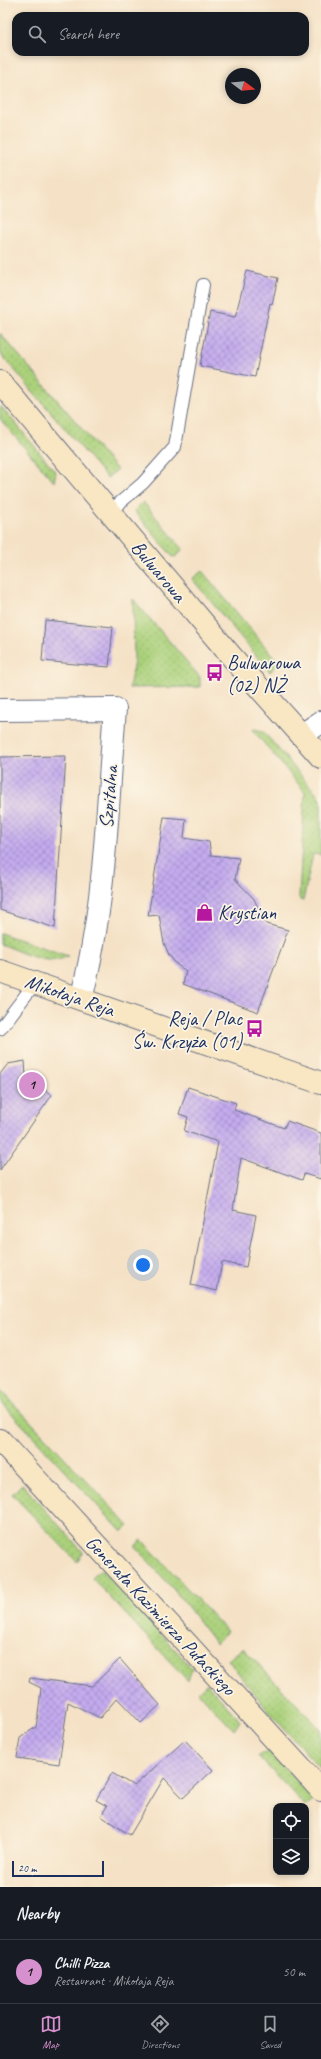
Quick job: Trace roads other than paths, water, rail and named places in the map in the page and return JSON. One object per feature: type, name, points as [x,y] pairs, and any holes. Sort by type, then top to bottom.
[{"type":"street","name":"Bulwarowa","points":[[0,382],[262,691],[321,757]]},
{"type":"street","name":"Szpitalna","points":[[0,710],[115,709],[100,885],[92,958],[81,999]]},
{"type":"street","points":[[302,735],[321,722]]},
{"type":"street","name":"Mikołaja Reja","points":[[0,971],[207,1045],[321,1083]]},
{"type":"street","name":"Generała Kazimierza Pułaskiego","points":[[0,1440],[321,1790]]},
{"type":"lane","points":[[109,512],[143,483],[175,447],[203,285]]},
{"type":"lane","points":[[0,1029],[35,983]]},
{"type":"place","name":"Bulwarowa (02) NŻ","points":[[214,673]]},
{"type":"place","name":"Krystian","points":[[205,912]]},
{"type":"place","name":"Reja / Plac Św. Krzyża (01)","points":[[255,1029]]},
{"type":"place","name":"Chilli Pizza","points":[[32,1085]]}]
